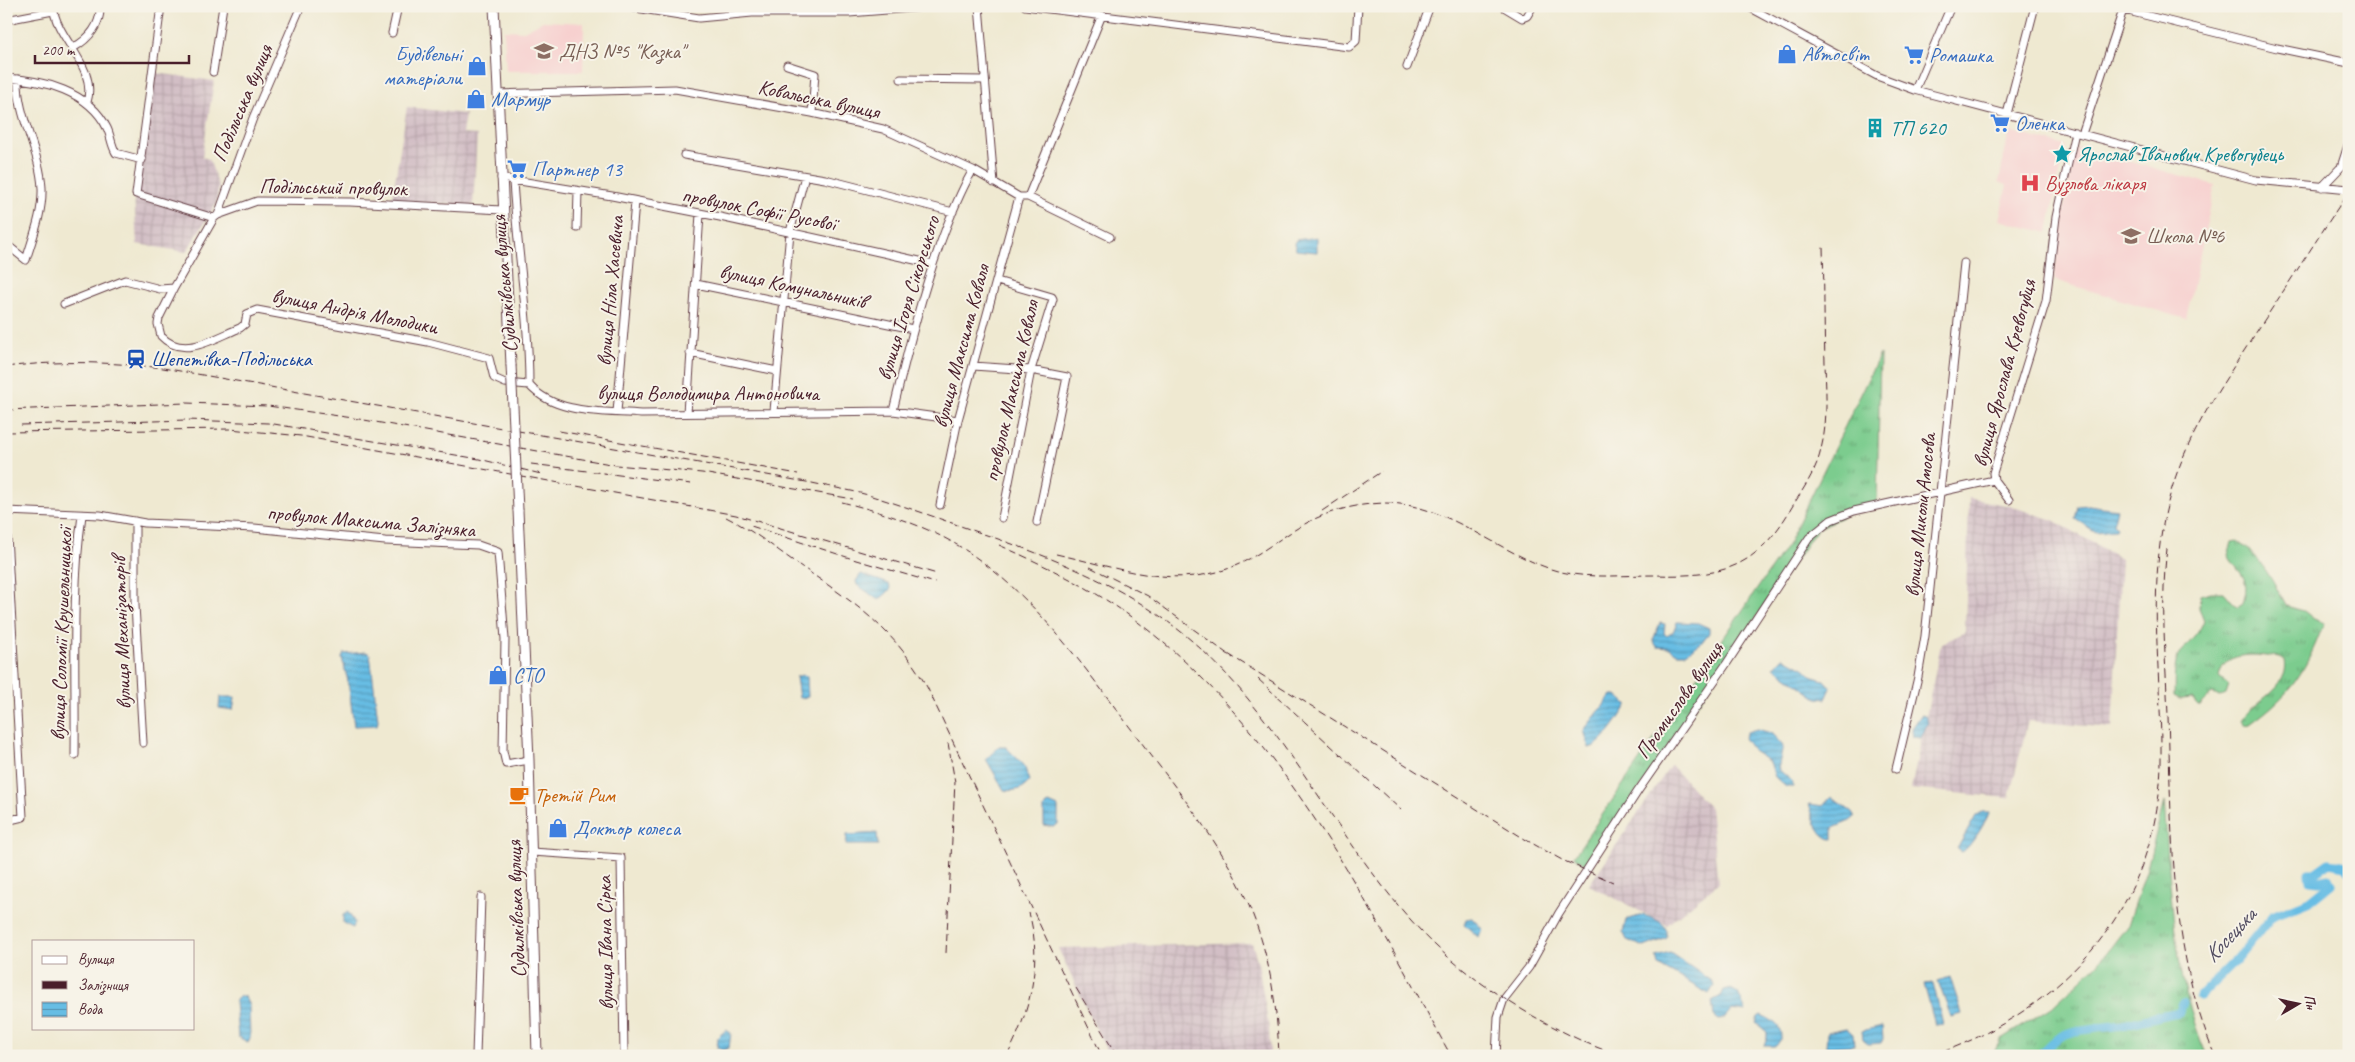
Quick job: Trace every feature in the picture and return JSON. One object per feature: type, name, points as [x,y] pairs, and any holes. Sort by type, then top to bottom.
[{"type":"main road","name":"Судилківська вулиця","points":[[494,6],[502,210],[511,365],[509,384],[518,510],[529,760],[537,1056]]},
{"type":"street","points":[[74,48],[86,40],[95,28],[100,17],[100,6]]},
{"type":"street","points":[[64,304],[125,280],[160,289],[174,288],[216,216],[136,194],[161,6]]},
{"type":"street","points":[[212,72],[223,6]]},
{"type":"street","name":"Подільська вулиця","points":[[216,216],[253,118],[301,6]]},
{"type":"street","points":[[392,33],[398,6]]},
{"type":"street","points":[[622,6],[699,18],[752,13],[849,12],[938,6]]},
{"type":"street","points":[[979,6],[994,183]]},
{"type":"street","points":[[1025,6],[1349,47],[1356,41],[1358,6]]},
{"type":"street","points":[[1407,68],[1430,6]]},
{"type":"street","points":[[1502,6],[1522,18],[1527,16],[1532,6]]},
{"type":"street","points":[[1747,6],[1869,72],[1914,90],[2256,180],[2349,189]]},
{"type":"street","points":[[1914,90],[1951,6]]},
{"type":"street","points":[[2007,114],[2035,6]]},
{"type":"street","points":[[2108,6],[2124,8],[2277,48],[2349,63]]},
{"type":"street","points":[[6,20],[53,8],[74,48],[90,86],[87,102]]},
{"type":"street","name":"вулиця Ярослава Кревогубця","points":[[2009,500],[1994,480],[1993,473],[2046,301],[2056,217],[2079,133],[2124,8]]},
{"type":"street","points":[[1028,197],[1102,15]]},
{"type":"street","points":[[787,65],[815,74],[812,113]]},
{"type":"street","points":[[6,78],[66,90],[87,102],[107,127],[116,153],[142,160]]},
{"type":"street","points":[[6,244],[26,260],[37,226],[42,188],[18,94],[18,79]]},
{"type":"street","points":[[901,79],[984,80]]},
{"type":"street","name":"Ковальська вулиця","points":[[497,94],[675,89],[812,113],[883,129],[973,170],[1019,197],[1028,197],[1110,236]]},
{"type":"street","points":[[2322,187],[2341,167],[2349,142]]},
{"type":"street","points":[[684,156],[825,179],[953,212]]},
{"type":"street","name":"вулиця Ігоря Сікорського","points":[[893,411],[913,329],[933,264],[964,185],[973,170]]},
{"type":"street","points":[[774,411],[790,232],[805,176]]},
{"type":"street","name":"провулок Софії Русової","points":[[501,178],[700,214],[933,264]]},
{"type":"street","name":"Судилківська вулиця","points":[[513,181],[516,241],[529,353],[529,385]]},
{"type":"street","points":[[577,228],[578,191]]},
{"type":"street","name":"вулиця Максима Коваля","points":[[940,505],[958,420],[1019,197]]},
{"type":"street","name":"Подільський провулок","points":[[216,216],[257,201],[350,202],[502,210]]},
{"type":"street","name":"вулиця Ніла Хасевича","points":[[617,412],[635,202]]},
{"type":"street","points":[[687,413],[700,214]]},
{"type":"street","name":"вулиця Миколи Амосова","points":[[1896,768],[1918,677],[1925,636],[1964,263]]},
{"type":"street","name":"провулок Максима Коваля","points":[[997,281],[1053,298],[1031,370],[1002,518]]},
{"type":"street","name":"вулиця Комунальників","points":[[696,284],[913,329]]},
{"type":"street","name":"вулиця Андрія Молодики","points":[[174,288],[158,324],[161,336],[175,347],[193,347],[240,328],[245,324],[247,314],[257,310],[428,342],[489,358],[494,378],[509,384]]},
{"type":"street","points":[[690,353],[778,371]]},
{"type":"street","points":[[973,366],[1031,370],[1067,377],[1037,522]]},
{"type":"street","points":[[509,384],[529,385]]},
{"type":"street","name":"вулиця Володимира Антоновича","points":[[529,385],[542,397],[564,407],[617,412],[893,411],[958,420]]},
{"type":"street","name":"Промислова вулиця","points":[[1496,1056],[1498,1016],[1504,999],[1529,967],[1559,913],[1638,791],[1727,663],[1809,538],[1831,520],[1854,512],[1994,480]]},
{"type":"street","name":"провулок Максима Залізняка","points":[[6,511],[100,515],[135,521],[254,528],[384,541],[478,545],[498,552],[505,639],[503,751],[506,764],[529,760]]},
{"type":"street","name":"вулиця Соломії Крушельницької","points":[[75,755],[74,608],[77,553],[82,515]]},
{"type":"street","points":[[6,518],[22,817],[6,821]]},
{"type":"street","name":"вулиця Механізаторів","points":[[135,521],[135,605],[143,743]]},
{"type":"street","name":"вулиця Івана Сірка","points":[[532,852],[620,858],[624,1056]]},
{"type":"street","points":[[476,1056],[481,897]]},
{"type":"shaded area","name":"ДНЗ №5 \"Казка\"","points":[[543,21],[584,23],[583,71],[506,71],[504,30],[524,31]]},
{"type":"shaded area","points":[[156,73],[214,81],[202,157],[209,159],[219,187],[216,204],[186,252],[137,244],[134,194]]},
{"type":"shaded area","points":[[407,107],[465,114],[462,134],[477,135],[473,205],[392,200]]},
{"type":"shaded area","name":"Вузлова лікаря","points":[[2009,131],[2066,146],[2048,233],[1999,220],[2007,185],[1999,182]]},
{"type":"shaded area","name":"Школа №6","points":[[2076,147],[2215,185],[2186,319],[2054,280],[2061,222]]},
{"type":"shaded area","points":[[1969,498],[2010,506],[2053,520],[2121,559],[2112,728],[2028,721],[2009,798],[1911,789],[1941,644],[1965,632]]},
{"type":"shaded area","points":[[1671,765],[1710,808],[1718,883],[1667,925],[1589,885]]},
{"type":"shaded area","points":[[1252,943],[1258,963],[1269,1028],[1270,1056],[1109,1056],[1058,948]]},
{"type":"green space","points":[[1880,354],[1877,506],[1854,511],[1817,529],[1587,866],[1574,856],[1788,544]]},
{"type":"green space","points":[[2238,541],[2260,563],[2286,606],[2304,611],[2314,619],[2324,623],[2304,668],[2296,680],[2265,713],[2250,724],[2244,725],[2241,721],[2270,694],[2282,679],[2285,670],[2285,660],[2283,658],[2277,656],[2245,655],[2231,659],[2222,669],[2219,677],[2229,685],[2226,694],[2220,696],[2212,694],[2201,705],[2198,705],[2192,698],[2180,699],[2174,696],[2177,659],[2198,632],[2204,620],[2199,608],[2200,595],[2211,592],[2224,592],[2237,607],[2243,603],[2246,587],[2245,581],[2228,555],[2232,542]]},
{"type":"green space","points":[[2164,802],[2171,899],[2180,963],[2186,995],[2195,1026],[2207,1056],[1992,1056],[2001,1039],[2052,1007],[2097,965],[2128,925],[2147,868]]},
{"type":"water","points":[[1317,237],[1317,252],[1296,250],[1294,243],[1296,240]]},
{"type":"water","points":[[2088,505],[2117,509],[2113,524],[2116,527],[2115,530],[2096,532],[2075,519],[2078,506]]},
{"type":"water","points":[[861,574],[889,584],[891,589],[879,600],[857,585],[856,581]]},
{"type":"water","points":[[1677,622],[1698,623],[1709,628],[1709,633],[1701,643],[1686,653],[1677,653],[1670,648],[1657,647],[1653,640],[1660,623],[1665,624],[1664,633],[1667,636],[1673,632]]},
{"type":"water","points":[[366,652],[370,654],[378,720],[377,725],[354,726],[348,681],[342,658],[344,654]]},
{"type":"water","points":[[1783,657],[1805,669],[1813,677],[1824,680],[1831,688],[1826,699],[1817,698],[1774,667]]},
{"type":"water","points":[[807,676],[808,697],[799,698],[796,677]]},
{"type":"water","points":[[1612,695],[1617,695],[1627,706],[1605,737],[1589,748],[1584,730]]},
{"type":"water","points":[[220,697],[235,697],[233,710],[219,708]]},
{"type":"water","points":[[1921,715],[1925,716],[1928,722],[1921,738],[1912,737],[1911,730]]},
{"type":"water","points":[[1757,729],[1771,733],[1783,746],[1778,769],[1791,780],[1793,787],[1786,787],[1775,777],[1770,762],[1753,751],[1744,738],[1747,732]]},
{"type":"water","points":[[999,747],[1006,747],[1024,765],[1029,781],[1022,788],[1004,790],[986,759]]},
{"type":"water","points":[[1831,797],[1852,812],[1855,817],[1833,828],[1833,839],[1823,835],[1820,831],[1809,804],[1823,806]]},
{"type":"water","points":[[1049,803],[1058,807],[1058,824],[1053,827],[1044,825],[1044,808]]},
{"type":"water","points":[[1982,812],[1989,812],[1978,833],[1962,852],[1957,849],[1976,816]]},
{"type":"water","points":[[877,833],[878,845],[846,845],[847,835]]},
{"type":"water","points":[[348,912],[355,923],[353,928],[343,923],[343,915]]},
{"type":"water","points":[[1643,915],[1661,922],[1666,929],[1667,938],[1644,947],[1627,940],[1623,932],[1626,920]]},
{"type":"water","points":[[1472,918],[1483,930],[1478,937],[1464,924],[1466,919]]},
{"type":"water","points":[[1670,953],[1712,981],[1714,986],[1709,994],[1658,965],[1656,957]]},
{"type":"water","points":[[1950,977],[1962,1014],[1951,1017],[1938,981]]},
{"type":"water","points":[[1933,983],[1943,1024],[1935,1025],[1924,984]]},
{"type":"water","points":[[1731,989],[1738,993],[1746,1012],[1732,1010],[1725,1018],[1719,1020],[1714,1016],[1712,1001],[1721,996],[1724,991]]},
{"type":"water","points":[[239,996],[245,997],[249,1006],[250,1038],[248,1042],[238,1037],[235,1002]]},
{"type":"water","points":[[1761,1015],[1772,1021],[1780,1030],[1781,1039],[1776,1046],[1764,1046],[1767,1032],[1756,1023]]},
{"type":"water","points":[[1882,1026],[1883,1039],[1881,1043],[1868,1044],[1863,1040],[1862,1031]]},
{"type":"water","points":[[1846,1028],[1853,1034],[1854,1045],[1826,1047],[1827,1032]]},
{"type":"water","points":[[726,1030],[731,1033],[729,1048],[723,1050],[717,1048],[718,1037]]},
{"type":"waterway","name":"Косецька","points":[[2200,996],[2237,959],[2272,916],[2310,901],[2331,884],[2328,879],[2310,880],[2309,873],[2315,873],[2329,863],[2346,866],[2349,870]]},
{"type":"waterway","name":"Косецька","points":[[2040,1056],[2048,1045],[2068,1033],[2127,1024],[2179,1012],[2183,1003]]},
{"type":"railway","points":[[1931,1056],[1979,1036],[2023,1011],[2062,981],[2095,946],[2122,907],[2143,862],[2156,814],[2161,761],[2156,627],[2158,561],[2162,528],[2177,472],[2196,429],[2208,408],[2349,191]]},
{"type":"railway","points":[[1056,554],[1140,573],[1182,577],[1203,575],[1235,566],[1312,520],[1332,512],[1363,505],[1385,503],[1407,505],[1428,510],[1469,528],[1528,560],[1560,572],[1600,576],[1679,575],[1719,571],[1736,565],[1751,556],[1765,544],[1779,528],[1809,479],[1819,457],[1825,428],[1826,407],[1823,246]]},
{"type":"railway","points":[[6,367],[45,363],[85,363],[163,368],[812,483],[862,493],[890,502],[1006,542],[1065,565],[1123,593],[1150,609],[1201,649],[1233,681],[1288,752],[1365,863],[1392,898],[1422,932],[1447,956],[1503,998],[1533,1016],[1565,1033],[1622,1056]]},
{"type":"railway","points":[[6,410],[186,403],[268,406],[353,418],[616,465],[702,473],[853,499]]},
{"type":"railway","points":[[21,425],[187,420],[268,423],[479,459],[541,474]]},
{"type":"railway","points":[[6,432],[230,429],[301,436],[736,515],[937,574]]},
{"type":"railway","points":[[559,431],[798,474]]},
{"type":"railway","points":[[531,464],[691,484]]},
{"type":"railway","points":[[1322,511],[1382,471]]},
{"type":"railway","points":[[842,502],[911,523],[944,537],[974,556],[1021,595],[1082,665],[1197,816],[1236,879],[1255,920],[1266,958],[1274,997],[1279,1056]]},
{"type":"railway","points":[[726,517],[763,540],[855,604],[886,632],[914,666],[927,687],[1102,1056]]},
{"type":"railway","points":[[751,526],[935,583]]},
{"type":"railway","points":[[999,545],[1074,581],[1127,614],[1194,670],[1239,718],[1280,770],[1318,824],[1354,881],[1451,1056]]},
{"type":"railway","points":[[2167,549],[2164,632],[2172,846],[2176,889],[2189,973],[2200,1015],[2215,1056]]},
{"type":"railway","points":[[1090,567],[1148,596],[1233,658]]},
{"type":"railway","points":[[1228,654],[1528,841],[1562,860],[1613,882]]},
{"type":"railway","points":[[1258,679],[1401,810]]},
{"type":"railway","points":[[946,953],[955,782],[948,743]]},
{"type":"railway","points":[[1007,1056],[1022,1022],[1032,986],[1035,950],[1029,913]]},
{"type":"railway","points":[[1076,988],[1117,1056]]},
{"type":"place","name":"ДНЗ №5 \"Казка\"","points":[[544,51]]},
{"type":"place","name":"Автосвіт","points":[[1787,54]]},
{"type":"place","name":"Ромашка","points":[[1914,55]]},
{"type":"place","name":"Будівельні матеріали","points":[[477,66]]},
{"type":"place","name":"Мармур","points":[[476,99]]},
{"type":"place","name":"Оленка","points":[[2000,123]]},
{"type":"place","name":"ТП 620","points":[[1875,128]]},
{"type":"place","name":"Ярослав Іванович Кревогубець","points":[[2062,154]]},
{"type":"place","name":"Партнер 13","points":[[517,169]]},
{"type":"place","name":"Вузлова лікаря","points":[[2030,183]]},
{"type":"place","name":"Школа №6","points":[[2131,236]]},
{"type":"place","name":"Шепетівка-Подільська","points":[[136,359]]},
{"type":"place","name":"СТО","points":[[498,675]]},
{"type":"place","name":"Третій Рим","points":[[519,795]]},
{"type":"place","name":"Доктор колеса","points":[[558,828]]}]
